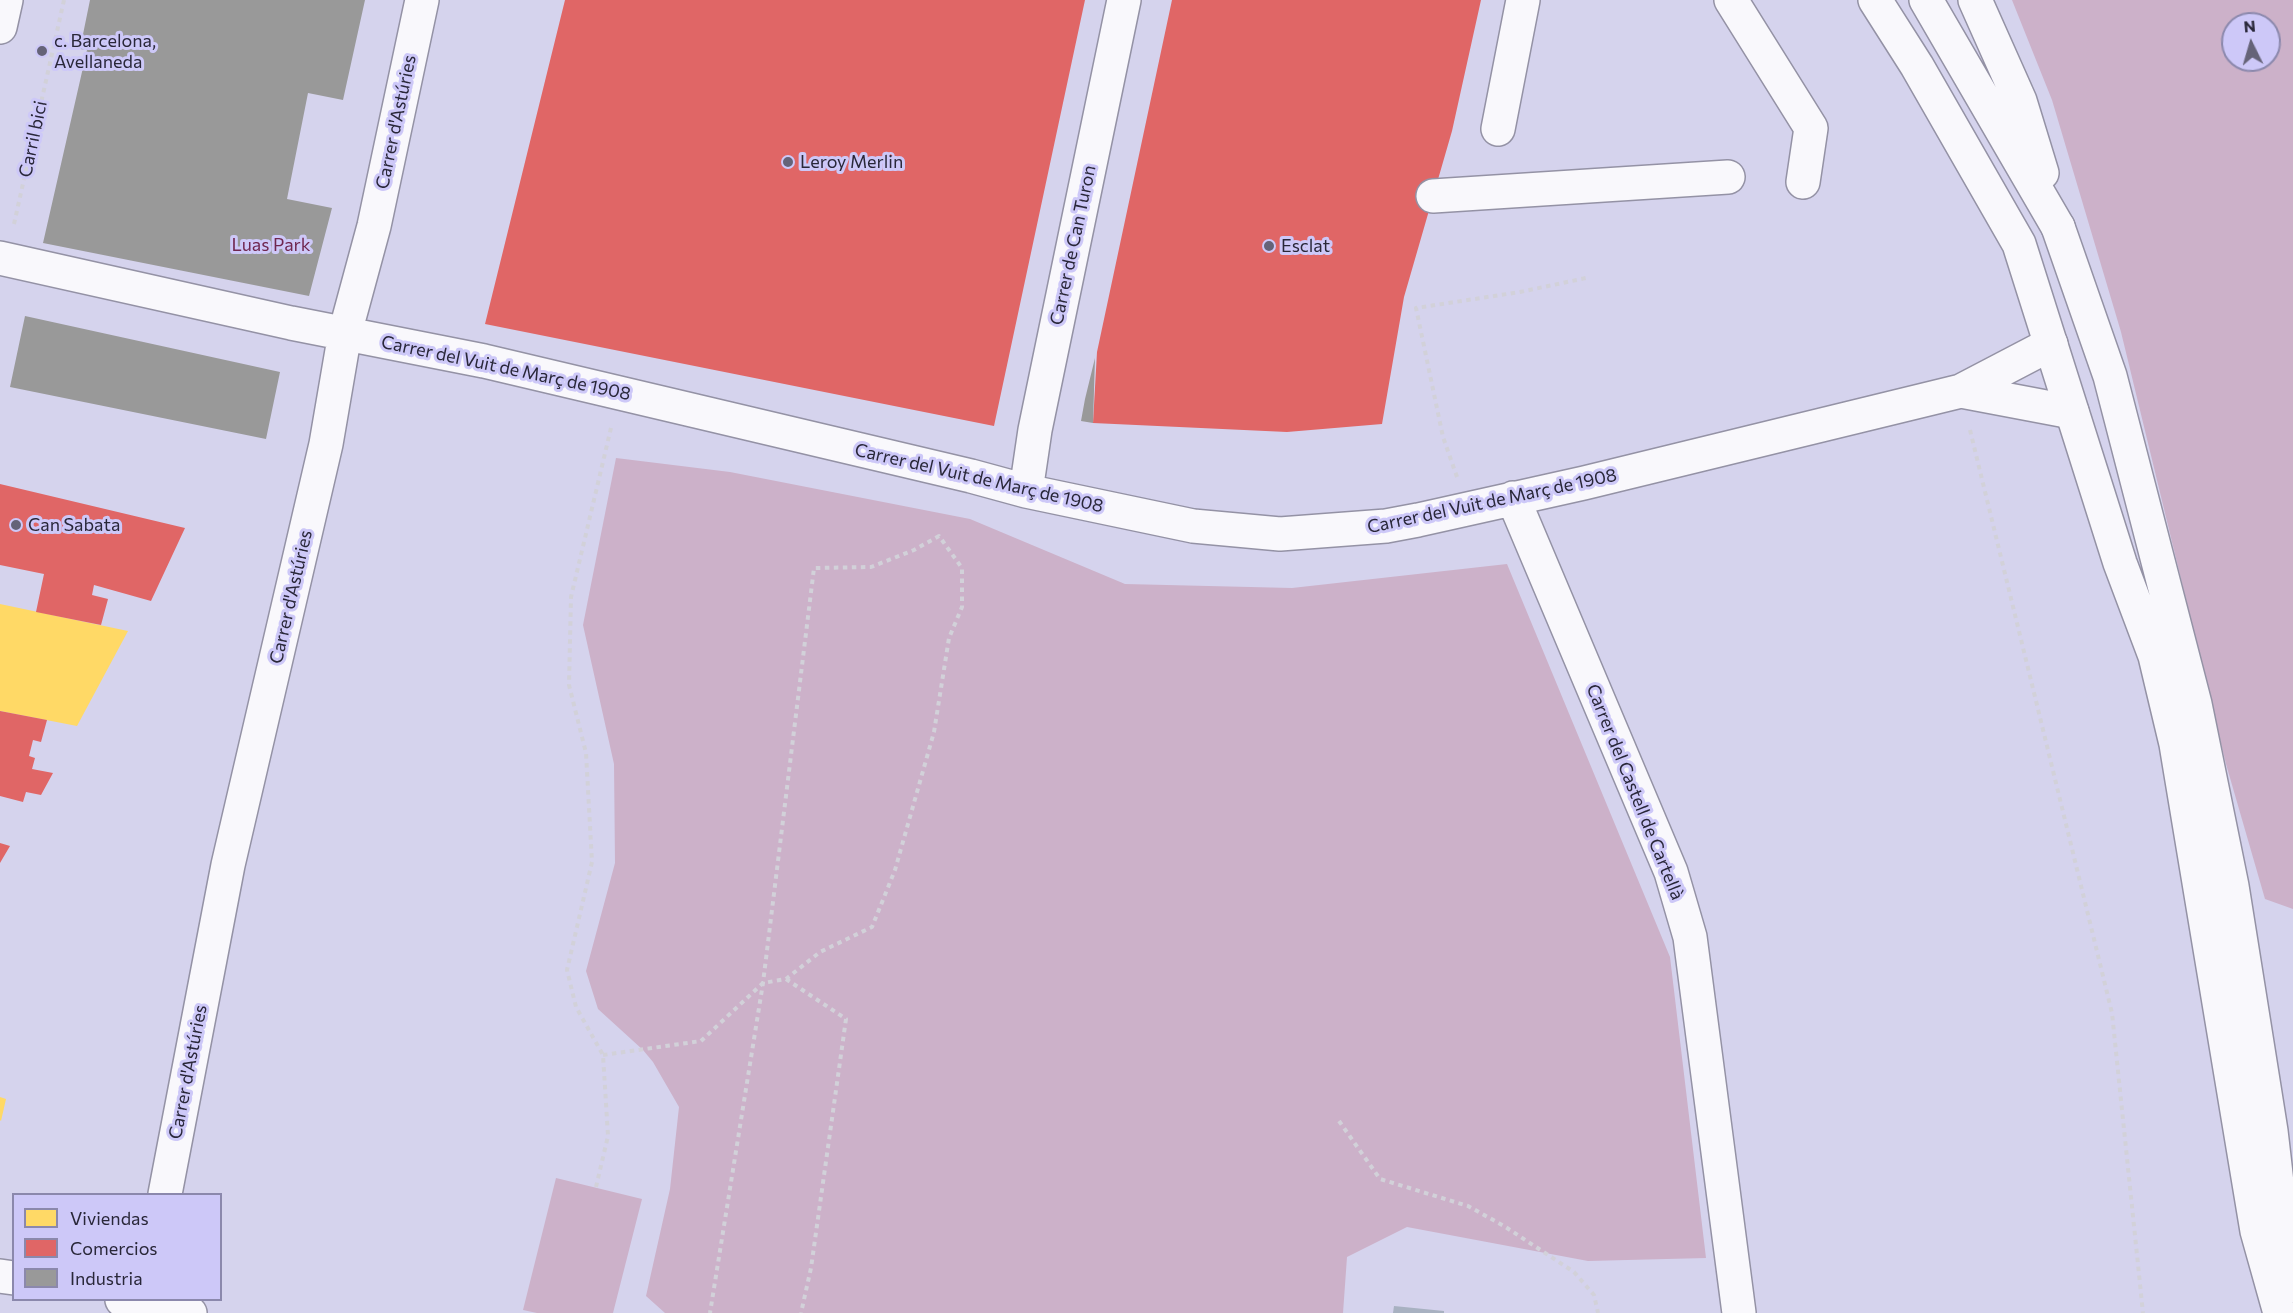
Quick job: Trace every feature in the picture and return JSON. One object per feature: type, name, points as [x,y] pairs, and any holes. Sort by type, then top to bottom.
[{"type":"main road","points":[[0,27],[6,0]]},
{"type":"main road","name":"Carrer d'Astúries","points":[[165,1193],[228,865],[326,444],[345,333],[374,226],[422,0]]},
{"type":"main road","name":"Carrer de Can Turon","points":[[1026,491],[1035,430],[1124,0]]},
{"type":"main road","points":[[1498,129],[1523,0]]},
{"type":"main road","points":[[1731,0],[1811,128],[1803,182]]},
{"type":"main road","points":[[1875,0],[1917,66],[2019,243],[2120,563],[2155,656],[2176,744],[2256,1231],[2280,1313]]},
{"type":"main road","points":[[1926,0],[2058,227]]},
{"type":"main road","points":[[1975,0],[2020,101],[2058,227],[2110,376],[2195,704],[2236,909],[2271,1131],[2292,1313]]},
{"type":"main road","points":[[1433,196],[1728,177]]},
{"type":"main road","name":"Carrer del Vuit de Març de 1908","points":[[2,258],[291,323],[484,361],[1026,491],[1193,526],[1280,534],[1386,526],[1468,509],[1961,391],[2051,344]]},
{"type":"main road","name":"Carrer del Vuit de Març de 1908","points":[[1961,391],[2072,412]]},
{"type":"main road","name":"Carrer del Castell de Cartellà","points":[[1513,498],[1671,872],[1690,937],[1739,1313]]},
{"type":"main road","points":[[136,1304],[190,1313]]},
{"type":"path","name":"Carril bici","points":[[2,258],[64,0]]},
{"type":"path","points":[[1468,509],[1443,437],[1416,308],[1586,278]]},
{"type":"path","points":[[1961,391],[2112,1013],[2143,1313]]},
{"type":"path","points":[[596,1187],[608,1136],[603,1055],[576,1007],[567,970],[592,862],[586,753],[569,685],[571,597],[612,427]]},
{"type":"path","points":[[603,1055],[701,1041],[763,983],[786,979],[820,952],[872,927],[895,870],[934,732],[949,638],[962,607],[962,568],[939,536],[914,550],[871,567],[813,568],[763,983],[710,1313]]},
{"type":"path","points":[[786,979],[846,1019],[811,1268],[801,1313]]},
{"type":"path","points":[[1339,1121],[1380,1179],[1468,1206],[1504,1226],[1574,1272],[1593,1295],[1598,1313]]},
{"type":"shaded area","points":[[2012,0],[2293,0],[2293,909],[2265,899],[2226,764],[2121,332],[2052,100]]},
{"type":"shaded area","points":[[616,458],[730,472],[970,519],[1125,584],[1292,588],[1507,564],[1670,957],[1706,1258],[1588,1261],[1407,1227],[1347,1257],[1343,1313],[665,1313],[646,1296],[670,1189],[679,1107],[653,1062],[598,1009],[586,971],[615,863],[614,764],[583,625]]},
{"type":"shaded area","points":[[556,1178],[642,1199],[613,1313],[537,1313],[523,1310]]},
{"type":"building: Viviendas","points":[[0,604],[128,631],[77,726],[0,711]]},
{"type":"building: Viviendas","points":[[0,1097],[6,1099],[1,1121],[0,1120]]},
{"type":"building: Comercios","name":"Leroy Merlin","points":[[565,0],[1085,0],[994,426],[485,324]]},
{"type":"building: Comercios","name":"Esclat","points":[[1172,0],[1481,0],[1452,131],[1404,297],[1382,424],[1287,432],[1093,423],[1097,352]]},
{"type":"building: Comercios","points":[[0,484],[185,528],[151,601],[94,585],[92,595],[108,599],[101,625],[36,612],[44,574],[0,565]]},
{"type":"building: Comercios","points":[[0,711],[47,720],[41,742],[33,740],[29,756],[35,758],[32,769],[53,773],[41,795],[26,792],[23,802],[0,796]]},
{"type":"building: Comercios","points":[[0,843],[10,846],[0,863]]},
{"type":"building: Industria","points":[[90,0],[365,0],[343,100],[308,93],[287,199],[332,208],[309,296],[43,243],[87,50],[80,49]]},
{"type":"building: Industria","points":[[25,316],[280,372],[266,439],[10,387]]},
{"type":"building: Industria","points":[[1095,358],[1093,423],[1081,421]]},
{"type":"building: Otros","points":[[1394,1306],[1444,1311],[1444,1313],[1393,1313]]},
{"type":"place","name":"c. Barcelona, Avellaneda","points":[[42,51]]},
{"type":"place","name":"Leroy Merlin","points":[[788,162]]},
{"type":"place","name":"Esclat","points":[[1269,246]]},
{"type":"place","name":"Can Sabata","points":[[16,525]]},
{"type":"park label","name":"Luas Park","points":[[271,245]]}]
